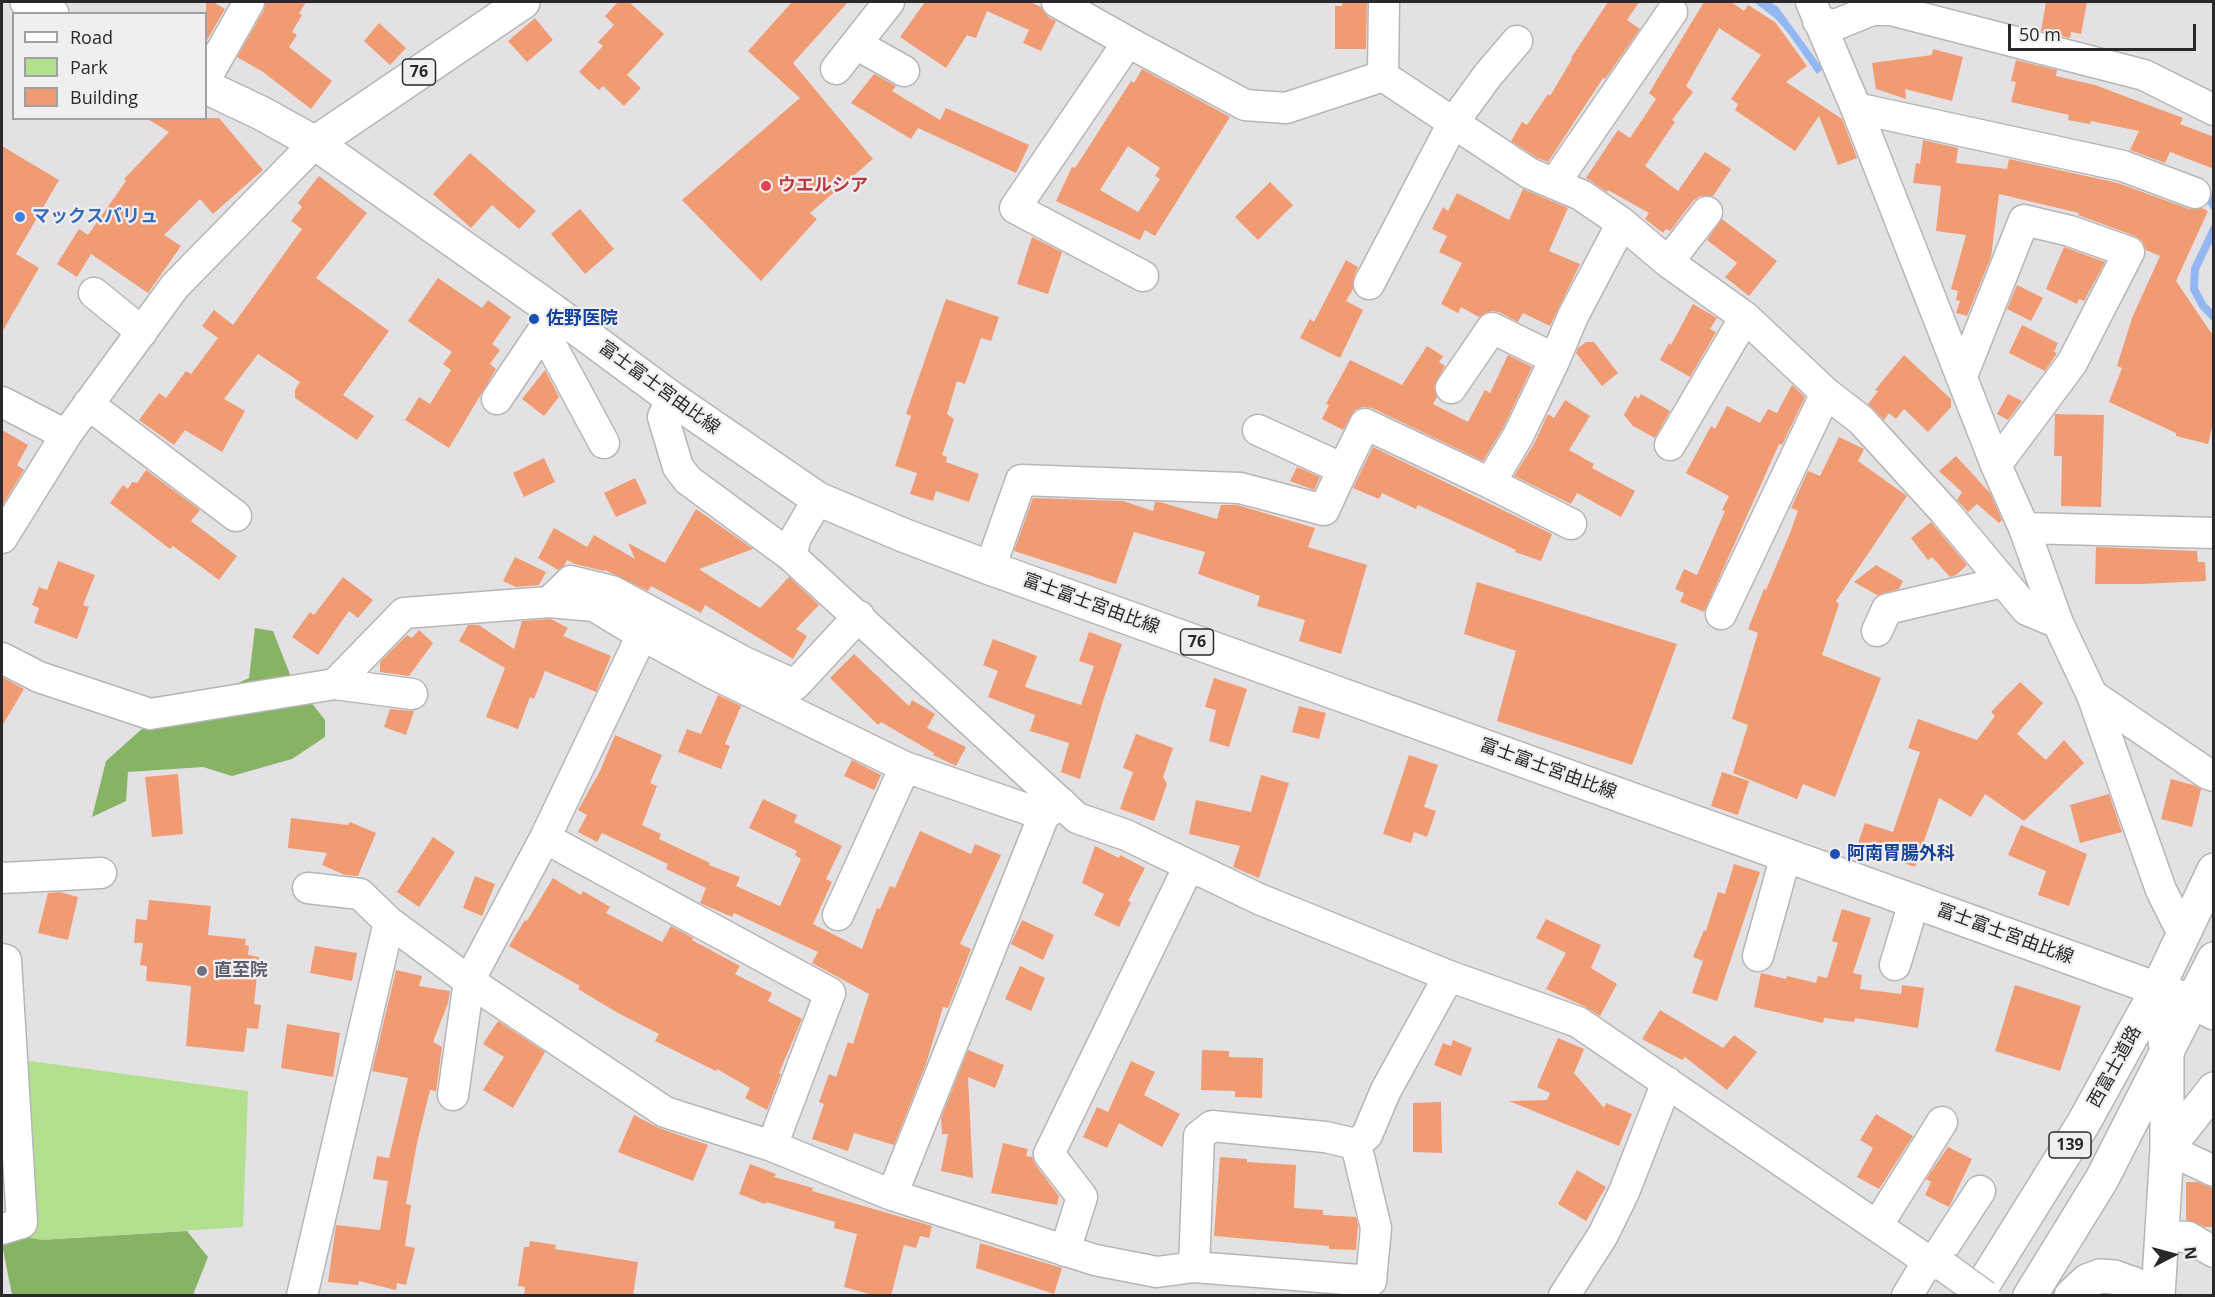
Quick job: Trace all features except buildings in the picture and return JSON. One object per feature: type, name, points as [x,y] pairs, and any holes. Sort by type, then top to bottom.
[{"type":"main road","points":[[27,2],[48,12]]},
{"type":"main road","name":"76","points":[[315,143],[523,2]]},
{"type":"main road","name":"富士富士宮由比線","points":[[207,87],[261,113],[315,143],[549,321],[671,398],[818,499],[990,568],[2203,1008]]},
{"type":"main road","name":"139","points":[[2157,990],[2214,870]]},
{"type":"main road","name":"139","points":[[2030,1296],[2102,1179],[2167,1053],[2203,1008],[2214,959]]},
{"type":"main road","points":[[2157,990],[2167,1053],[2167,1149],[2158,1296]]},
{"type":"main road","name":"西富士道路","points":[[1976,1296],[2083,1124],[2157,990]]},
{"type":"main road","points":[[2167,1149],[2214,1089]]},
{"type":"main road","points":[[2071,1296],[2087,1281],[2100,1276],[2114,1276],[2134,1284],[2144,1296]]},
{"type":"street","points":[[207,76],[249,2]]},
{"type":"street","points":[[836,69],[889,2]]},
{"type":"street","points":[[1057,2],[1245,105],[1286,108],[1383,76]]},
{"type":"street","points":[[1383,76],[1384,2]]},
{"type":"street","points":[[1815,11],[1835,26],[1872,10],[1891,10],[2144,75],[2214,110]]},
{"type":"street","points":[[1815,11],[1856,108],[1996,465],[2024,528],[2058,623],[2092,695],[2161,890],[2183,934]]},
{"type":"street","points":[[1554,184],[1672,12]]},
{"type":"street","points":[[1368,284],[1453,123],[1488,75],[1517,41]]},
{"type":"street","points":[[1128,42],[1015,208],[1143,276]]},
{"type":"street","points":[[856,44],[904,71]]},
{"type":"street","points":[[1383,76],[1529,173],[1581,195],[1622,223],[1668,261],[1745,316],[1826,393],[1861,420],[1945,512],[2027,609],[2058,623]]},
{"type":"street","points":[[1856,108],[2123,165],[2195,193]]},
{"type":"street","points":[[2,538],[66,435],[175,286],[315,143]]},
{"type":"street","points":[[1668,261],[1707,212]]},
{"type":"street","points":[[1962,376],[2024,220],[2070,231],[2129,252],[2072,363],[1996,465]]},
{"type":"street","points":[[1490,483],[1518,436],[1573,316],[1622,223]]},
{"type":"street","points":[[94,293],[142,332]]},
{"type":"street","points":[[1670,445],[1745,316]]},
{"type":"street","points":[[496,399],[549,321]]},
{"type":"street","points":[[549,321],[604,443]]},
{"type":"street","points":[[1451,388],[1492,328],[1555,359]]},
{"type":"street","points":[[1721,614],[1826,393]]},
{"type":"street","points":[[671,398],[663,417],[678,467],[688,480],[791,556],[859,616],[1052,809]]},
{"type":"street","points":[[2,402],[66,435]]},
{"type":"street","points":[[88,405],[236,516]]},
{"type":"street","points":[[990,568],[1021,480],[1240,488],[1324,510],[1365,424],[1571,524]]},
{"type":"street","points":[[1258,430],[1343,469]]},
{"type":"street","points":[[791,556],[796,537],[818,499]]},
{"type":"street","points":[[2024,528],[2214,533]]},
{"type":"street","points":[[549,602],[571,581],[612,591],[744,662],[795,685],[859,616]]},
{"type":"street","points":[[1877,631],[1887,609],[2003,582]]},
{"type":"street","points":[[335,684],[404,613],[549,602],[594,606],[642,636],[714,674],[905,767],[1052,809],[1126,835],[1259,899],[1449,976],[1578,1022],[1876,1226],[1985,1296]]},
{"type":"street","points":[[453,1095],[469,981],[545,838],[642,636]]},
{"type":"street","points":[[2,658],[39,677],[150,714],[335,684],[412,694]]},
{"type":"street","points":[[2092,695],[2214,776]]},
{"type":"street","points":[[838,915],[905,767]]},
{"type":"street","points":[[892,1195],[1052,809]]},
{"type":"street","points":[[545,838],[830,993],[772,1146]]},
{"type":"street","points":[[1758,956],[1786,855]]},
{"type":"street","points":[[1065,1251],[1082,1197],[1049,1154],[1189,866]]},
{"type":"street","points":[[2,878],[101,873]]},
{"type":"street","points":[[308,888],[360,894],[388,922],[469,981],[665,1112],[772,1146],[892,1195],[1095,1260],[1157,1272],[1194,1267],[1371,1281],[1376,1228],[1356,1144]]},
{"type":"street","points":[[1895,965],[1914,902]]},
{"type":"street","points":[[302,1296],[388,922]]},
{"type":"street","points":[[2,959],[6,960],[22,1223],[2,1229]]},
{"type":"street","points":[[1356,1144],[1367,1135],[1386,1090],[1449,976]]},
{"type":"street","points":[[1564,1296],[1603,1235],[1624,1192],[1666,1082]]},
{"type":"street","points":[[1876,1226],[1942,1122]]},
{"type":"street","points":[[1194,1267],[1199,1136],[1212,1126],[1325,1137],[1356,1144]]},
{"type":"street","points":[[2167,1149],[2214,1171]]},
{"type":"street","points":[[1907,1296],[1935,1264],[1980,1191]]},
{"type":"street","points":[[2162,1236],[2188,1237],[2214,1252]]},
{"type":"green space","points":[[255,628],[273,631],[291,677],[325,720],[325,737],[292,759],[232,776],[203,767],[128,772],[126,801],[92,817],[106,761],[144,727],[249,678]]},
{"type":"green space","points":[[23,1060],[248,1091],[243,1227],[27,1241]]},
{"type":"green space","points":[[187,1231],[208,1257],[193,1295],[12,1295],[2,1233],[42,1240]]},
{"type":"water","points":[[1754,2],[1770,2],[1778,7],[1823,69],[1817,74],[1776,19]]},
{"type":"waterway","points":[[2205,192],[2214,206]]},
{"type":"waterway","points":[[2214,229],[2195,269],[2194,289],[2203,306],[2214,317]]},
{"type":"place","name":"ウエルシア","points":[[766,186]]},
{"type":"place","name":"マックスバリュ","points":[[20,217]]},
{"type":"place","name":"佐野医院","points":[[534,319]]},
{"type":"place","name":"阿南胃腸外科","points":[[1835,854]]},
{"type":"place","name":"直至院","points":[[202,971]]}]
